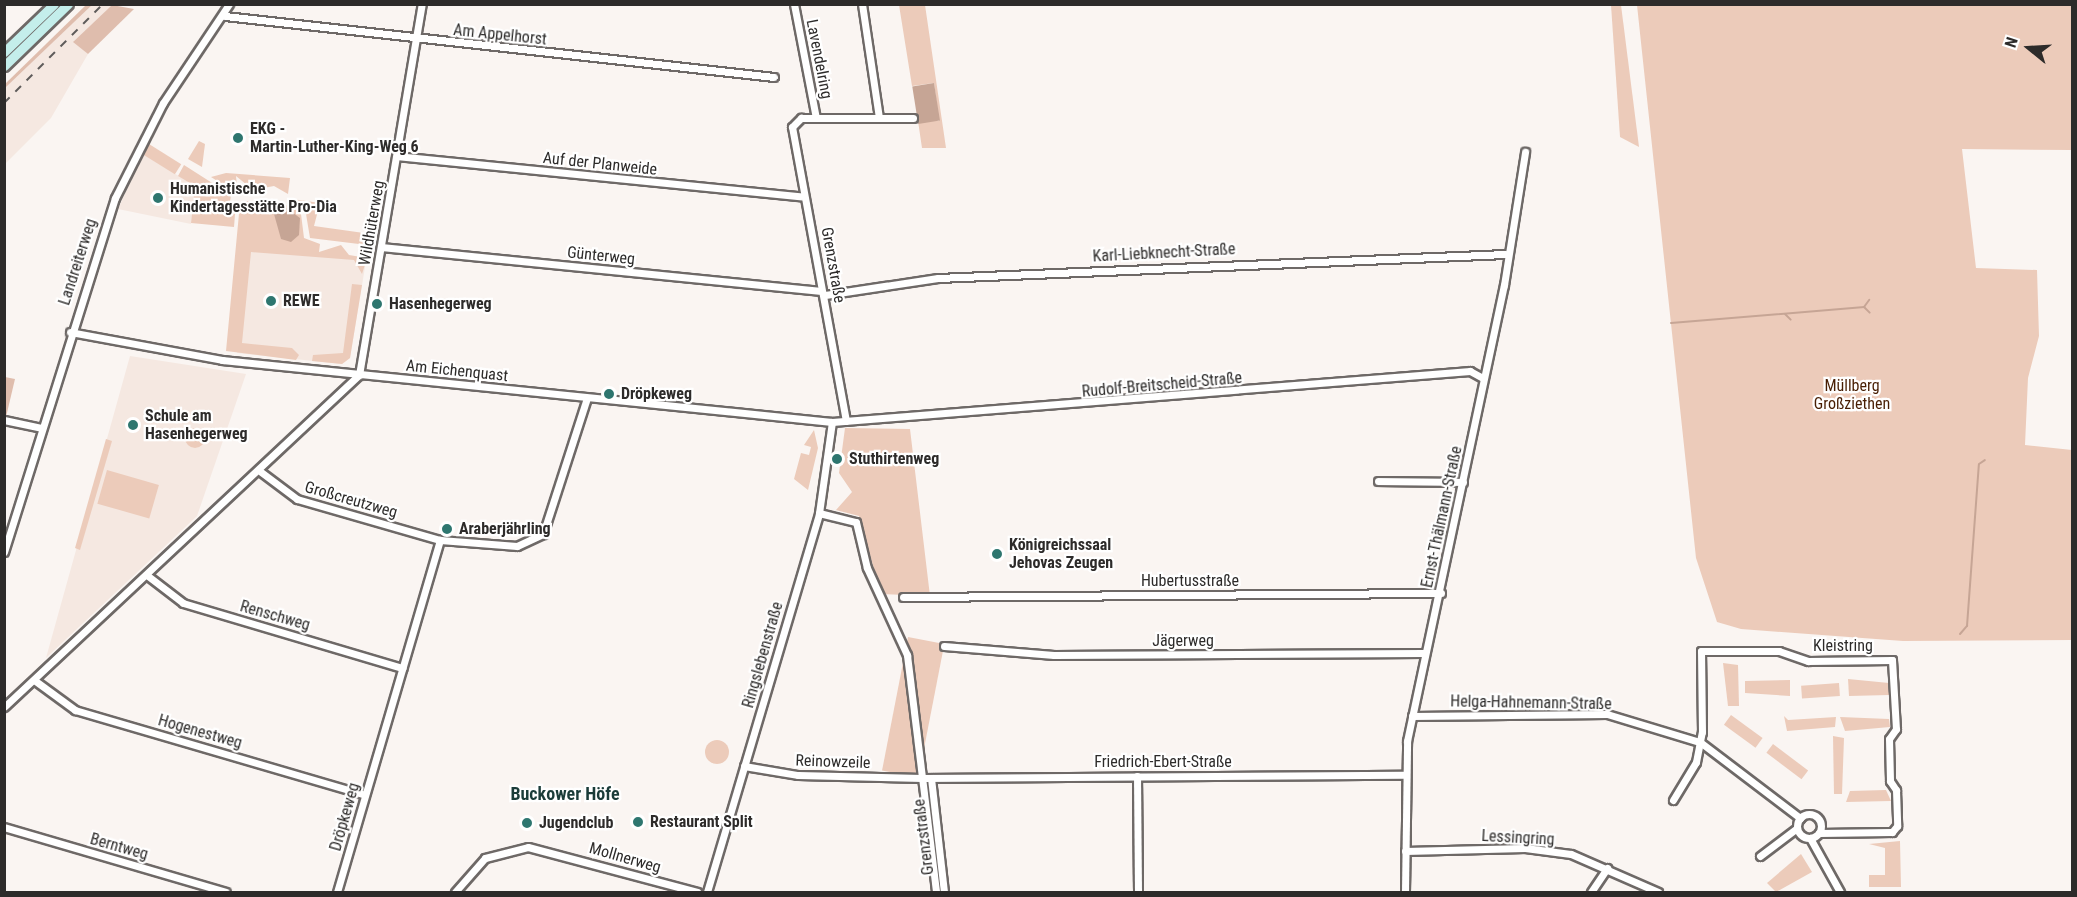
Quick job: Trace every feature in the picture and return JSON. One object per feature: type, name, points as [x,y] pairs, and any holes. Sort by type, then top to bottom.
[{"type":"street","points":[[4,52],[54,4]]},
{"type":"street","points":[[4,66],[68,4]]},
{"type":"street","name":"Landreiterweg","points":[[4,552],[107,218],[143,138],[178,78],[225,16],[229,4]]},
{"type":"street","name":"Wildhüterweg","points":[[359,375],[422,4]]},
{"type":"street","name":"Lavendelring","points":[[794,4],[816,118]]},
{"type":"street","points":[[862,4],[879,118]]},
{"type":"street","name":"Am Appelhorst","points":[[225,16],[416,40],[774,76]]},
{"type":"street","name":"Lavendelring","points":[[801,118],[913,118]]},
{"type":"street","name":"Grenzstraße","points":[[801,118],[793,132],[845,421]]},
{"type":"street","name":"Ernst-Thälmann-Straße","points":[[1405,892],[1404,775],[1412,716],[1424,653],[1441,592],[1481,377],[1504,285],[1505,254],[1525,152]]},
{"type":"street","name":"Auf der Planweide","points":[[397,156],[801,196]]},
{"type":"street","name":"Günterweg","points":[[381,247],[822,293]]},
{"type":"street","name":"Karl-Liebknecht-Straße","points":[[822,293],[938,278],[1505,254]]},
{"type":"street","name":"Am Eichenquast","points":[[70,332],[222,360],[832,422],[845,421]]},
{"type":"street","name":"Rudolf-Breitscheid-Straße","points":[[845,421],[1470,371],[1481,377]]},
{"type":"street","points":[[4,707],[261,472],[359,375]]},
{"type":"street","points":[[440,540],[517,546],[543,534],[587,398]]},
{"type":"street","points":[[4,420],[41,428]]},
{"type":"street","name":"Ringslebenstraße","points":[[707,892],[819,513],[832,422]]},
{"type":"street","name":"Großcreutzweg","points":[[261,472],[297,499],[440,540]]},
{"type":"street","points":[[1378,481],[1463,482]]},
{"type":"street","points":[[819,513],[850,518],[859,526],[867,568],[907,655],[936,892]]},
{"type":"street","name":"Dröpkeweg","points":[[337,892],[440,540]]},
{"type":"street","name":"Renschweg","points":[[148,576],[183,603],[403,668]]},
{"type":"street","name":"Hubertusstraße","points":[[903,597],[1441,592]]},
{"type":"street","name":"Jägerweg","points":[[944,646],[1054,655],[1424,653]]},
{"type":"street","name":"Kleistring","points":[[1673,800],[1686,784],[1700,742],[1701,651],[1779,651],[1808,661],[1892,660],[1896,729],[1889,738],[1890,781],[1896,790],[1897,826],[1892,832],[1819,833]]},
{"type":"street","name":"Hogenestweg","points":[[34,680],[75,710],[365,795]]},
{"type":"street","name":"Helga-Hahnemann-Straße","points":[[1412,716],[1607,714],[1700,742],[1800,818],[1817,817],[1819,833]]},
{"type":"street","name":"Reinowzeile","points":[[744,766],[798,775],[922,778]]},
{"type":"street","name":"Friedrich-Ebert-Straße","points":[[922,778],[1404,775]]},
{"type":"street","points":[[1137,776],[1138,892]]},
{"type":"street","name":"Grenzstraße","points":[[930,778],[944,892]]},
{"type":"street","points":[[1760,856],[1797,828],[1800,818]]},
{"type":"street","name":"Berntweg","points":[[4,828],[226,892]]},
{"type":"street","points":[[1797,828],[1810,838],[1840,892]]},
{"type":"street","points":[[1810,838],[1819,833]]},
{"type":"street","name":"Mollnerweg","points":[[455,892],[485,858],[528,847],[698,892]]},
{"type":"street","name":"Lessingring","points":[[1405,851],[1525,848],[1571,854],[1658,892]]},
{"type":"street","points":[[1591,892],[1607,868]]},
{"type":"shaded area","points":[[86,5],[92,5],[5,88],[5,84]]},
{"type":"shaded area","points":[[92,5],[112,5],[74,41],[88,54],[51,118],[5,164],[5,88]]},
{"type":"shaded area","points":[[112,5],[134,9],[88,54],[73,42]]},
{"type":"shaded area","points":[[934,83],[940,121],[918,124],[912,86]]},
{"type":"shaded area","name":"Humanistische Kindertagesstätte Pro-Dia","points":[[143,154],[195,186],[191,224],[118,209]]},
{"type":"shaded area","points":[[285,207],[300,218],[299,235],[291,242],[281,239],[274,214]]},
{"type":"shaded area","points":[[248,249],[366,261],[350,358],[342,364],[237,353]]},
{"type":"shaded area","points":[[130,356],[246,374],[197,516],[46,658]]},
{"type":"shaded area","points":[[5,377],[15,379],[6,417],[5,417]]},
{"type":"green space","points":[[899,5],[925,5],[946,148],[922,148],[918,121],[939,121],[934,83],[912,86]]},
{"type":"green space","points":[[1611,5],[1621,5],[1639,147],[1620,137]]},
{"type":"green space","name":"Müllberg Großziethen","points":[[1637,5],[2072,5],[2072,150],[1962,149],[1976,268],[2037,270],[2039,336],[2028,378],[2025,445],[2072,450],[2072,640],[1903,641],[1741,629],[1717,622],[1696,558]]},
{"type":"green space","points":[[199,141],[205,144],[202,167],[188,159]]},
{"type":"green space","points":[[149,144],[181,164],[175,174],[143,154]]},
{"type":"green space","points":[[184,165],[231,195],[230,202],[236,202],[234,227],[191,223],[195,186],[178,176]]},
{"type":"green space","points":[[226,173],[290,178],[288,194],[274,186],[253,190],[236,176],[237,186],[230,189],[211,177]]},
{"type":"green space","points":[[292,199],[320,203],[314,226],[371,234],[368,253],[359,252],[359,244],[310,238],[306,214]]},
{"type":"green space","points":[[246,201],[293,206],[301,214],[304,238],[320,244],[319,252],[341,245],[349,255],[367,258],[362,274],[354,260],[251,252],[242,343],[292,348],[299,355],[296,360],[226,351],[240,203]]},
{"type":"green space","points":[[352,284],[362,285],[350,358],[342,364],[312,361],[313,355],[343,353]]},
{"type":"green space","points":[[191,428],[199,428],[205,434],[205,442],[199,448],[191,448],[185,442],[185,434]]},
{"type":"green space","points":[[845,428],[910,429],[930,596],[881,594],[859,516],[836,510],[852,492],[839,473]]},
{"type":"green space","points":[[814,430],[818,448],[808,490],[794,479],[801,453],[809,455],[811,447],[804,445]]},
{"type":"green space","points":[[106,439],[112,441],[80,550],[75,548]]},
{"type":"green space","points":[[107,470],[159,485],[149,519],[97,504]]},
{"type":"green space","points":[[908,637],[944,644],[918,778],[882,771]]},
{"type":"green space","points":[[1723,663],[1738,665],[1739,706],[1728,706]]},
{"type":"green space","points":[[1848,679],[1889,683],[1889,695],[1849,696]]},
{"type":"green space","points":[[1790,680],[1790,696],[1745,693],[1745,681]]},
{"type":"green space","points":[[1839,683],[1840,696],[1802,699],[1801,686]]},
{"type":"green space","points":[[1731,715],[1763,738],[1755,748],[1724,725]]},
{"type":"green space","points":[[1784,716],[1788,720],[1836,717],[1835,727],[1787,731]]},
{"type":"green space","points":[[1840,717],[1889,719],[1890,727],[1845,731]]},
{"type":"green space","points":[[1833,736],[1844,738],[1842,794],[1834,794]]},
{"type":"green space","points":[[717,740],[726,743],[729,752],[726,761],[717,764],[708,761],[705,752],[708,743]]},
{"type":"green space","points":[[1773,744],[1808,770],[1802,779],[1766,753]]},
{"type":"green space","points":[[1886,790],[1891,801],[1846,802],[1850,791]]},
{"type":"green space","points":[[1900,841],[1901,887],[1869,887],[1869,875],[1885,875],[1885,848],[1869,844]]},
{"type":"green space","points":[[1801,854],[1812,872],[1776,892],[1767,883]]},
{"type":"waterway","points":[[1864,307],[1869,300]]},
{"type":"waterway","points":[[1671,323],[1864,307],[1870,313]]},
{"type":"waterway","points":[[1785,314],[1791,320]]},
{"type":"waterway","points":[[1960,634],[1967,626],[1979,464],[1985,460]]},
{"type":"railway","points":[[4,103],[103,4]]},
{"type":"place","name":"EKG - Martin-Luther-King-Weg 6","points":[[238,138]]},
{"type":"place","name":"Humanistische Kindertagesstätte Pro-Dia","points":[[158,198]]},
{"type":"place","name":"REWE","points":[[271,301]]},
{"type":"place","name":"Hasenhegerweg","points":[[377,304]]},
{"type":"place","name":"Dröpkeweg","points":[[609,394]]},
{"type":"place","name":"Schule am Hasenhegerweg","points":[[133,425]]},
{"type":"place","name":"Stuthirtenweg","points":[[837,459]]},
{"type":"place","name":"Araberjährling","points":[[447,529]]},
{"type":"place","name":"Königreichssaal Jehovas Zeugen","points":[[997,554]]},
{"type":"place","name":"Restaurant Split","points":[[638,822]]},
{"type":"place","name":"Jugendclub","points":[[527,823]]},
{"type":"district","name":"Buckower Höfe","points":[[565,794]]}]
